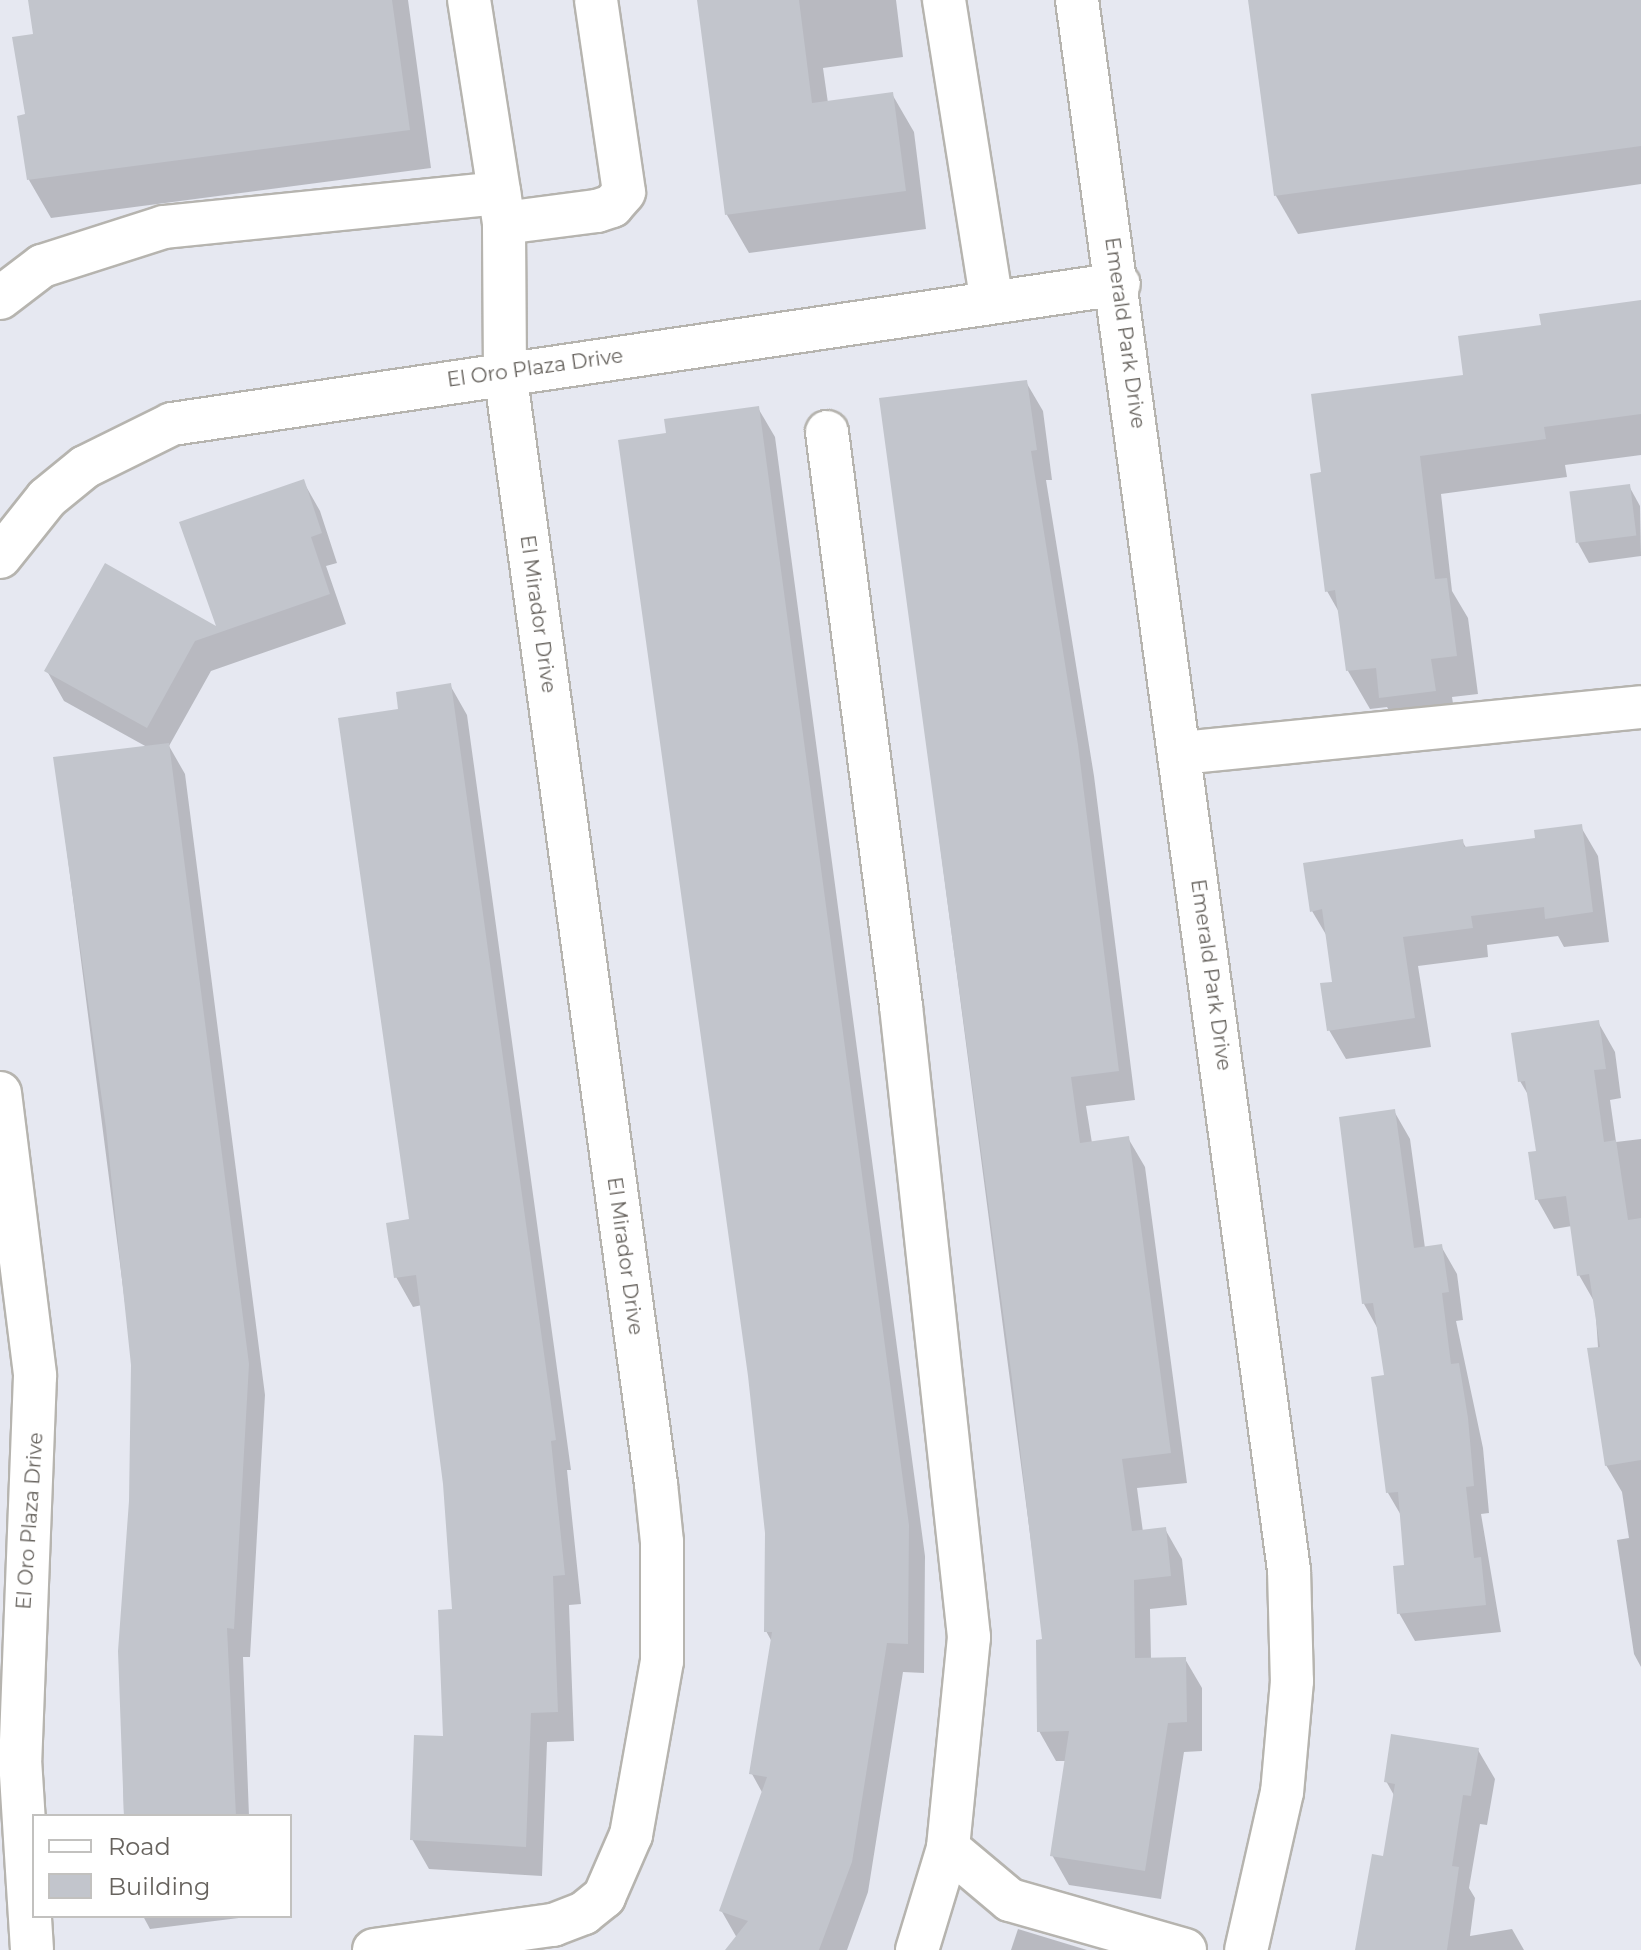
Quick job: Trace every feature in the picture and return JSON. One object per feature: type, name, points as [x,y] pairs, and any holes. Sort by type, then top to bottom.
[{"type":"street","name":"El Mirador Drive","points":[[374,1950],[553,1925],[584,1913],[604,1897],[631,1835],[662,1661],[656,1484],[505,372],[502,208],[469,0]]},
{"type":"street","points":[[0,298],[42,266],[164,227],[502,208],[597,211],[612,206],[624,192],[596,0]]},
{"type":"street","points":[[944,0],[992,302]]},
{"type":"street","name":"Emerald Park Drive","points":[[1077,0],[1119,284],[1289,1570],[1292,1681],[1282,1792],[1246,1950]]},
{"type":"street","name":"El Oro Plaza Drive","points":[[3,544],[47,498],[85,467],[172,424],[505,372],[1119,284]]},
{"type":"street","points":[[827,432],[901,1006],[969,1637],[948,1848],[917,1950]]},
{"type":"street","points":[[1181,753],[1641,707]]},
{"type":"street","name":"El Oro Plaza Drive","points":[[0,1093],[35,1376],[20,1759],[32,1950]]},
{"type":"street","points":[[948,1848],[1010,1900],[1185,1950]]},
{"type":"building","points":[[28,0],[392,0],[410,130],[27,180],[17,116],[25,114],[12,37],[33,34]]},
{"type":"building","points":[[697,0],[799,0],[812,103],[893,92],[906,191],[725,215]]},
{"type":"building","points":[[1248,0],[1641,0],[1641,146],[1274,196]]},
{"type":"building","points":[[1641,300],[1641,414],[1544,427],[1546,439],[1420,456],[1435,579],[1447,578],[1457,656],[1431,659],[1436,691],[1379,698],[1376,668],[1346,671],[1335,590],[1325,592],[1310,474],[1321,472],[1311,394],[1463,375],[1458,336],[1541,325],[1539,314]]},
{"type":"building","points":[[1027,380],[1037,450],[1031,451],[1078,745],[1119,1071],[1071,1077],[1080,1143],[1129,1136],[1171,1453],[1122,1459],[1132,1531],[1166,1527],[1171,1576],[1134,1580],[1135,1658],[1186,1657],[1187,1722],[1168,1723],[1145,1871],[1050,1856],[1069,1731],[1037,1732],[1036,1640],[1042,1639],[1012,1379],[879,398]]},
{"type":"building","points":[[759,406],[909,1525],[908,1644],[887,1643],[852,1862],[819,1950],[725,1950],[748,1921],[719,1911],[767,1777],[749,1774],[772,1632],[764,1632],[765,1533],[748,1376],[618,440],[666,433],[664,419]]},
{"type":"building","points":[[304,479],[322,533],[311,537],[330,594],[195,641],[147,728],[44,671],[105,563],[216,626],[179,522]]},
{"type":"building","points":[[1630,484],[1636,536],[1576,543],[1569,491]]},
{"type":"building","points":[[451,683],[556,1440],[551,1441],[565,1575],[553,1576],[558,1712],[531,1713],[526,1847],[410,1840],[414,1735],[443,1736],[438,1610],[452,1609],[443,1484],[416,1275],[394,1278],[386,1223],[409,1219],[338,718],[398,709],[396,692]]},
{"type":"building","points":[[169,743],[249,1364],[234,1629],[227,1628],[236,1814],[124,1814],[118,1651],[129,1501],[131,1365],[106,1128],[53,757]]},
{"type":"building","points":[[1582,824],[1593,912],[1545,919],[1544,907],[1471,916],[1473,928],[1403,937],[1415,1018],[1327,1031],[1320,983],[1332,982],[1322,909],[1310,912],[1303,863],[1463,839],[1464,847],[1535,838],[1534,830]]},
{"type":"building","points":[[1599,1020],[1606,1069],[1594,1070],[1604,1142],[1616,1140],[1628,1220],[1641,1218],[1641,1460],[1605,1466],[1587,1348],[1600,1347],[1589,1274],[1577,1276],[1566,1196],[1535,1200],[1528,1152],[1536,1151],[1525,1081],[1518,1082],[1511,1033]]},
{"type":"building","points":[[1395,1109],[1414,1248],[1442,1244],[1449,1292],[1442,1293],[1451,1364],[1459,1363],[1468,1418],[1474,1486],[1466,1487],[1474,1558],[1481,1557],[1486,1605],[1397,1614],[1393,1566],[1404,1565],[1398,1492],[1386,1493],[1371,1377],[1384,1375],[1373,1303],[1362,1304],[1339,1117]]},
{"type":"building","points":[[1391,1734],[1479,1748],[1471,1796],[1463,1795],[1452,1866],[1459,1867],[1447,1950],[1355,1950],[1372,1854],[1383,1856],[1395,1784],[1384,1782]]}]
